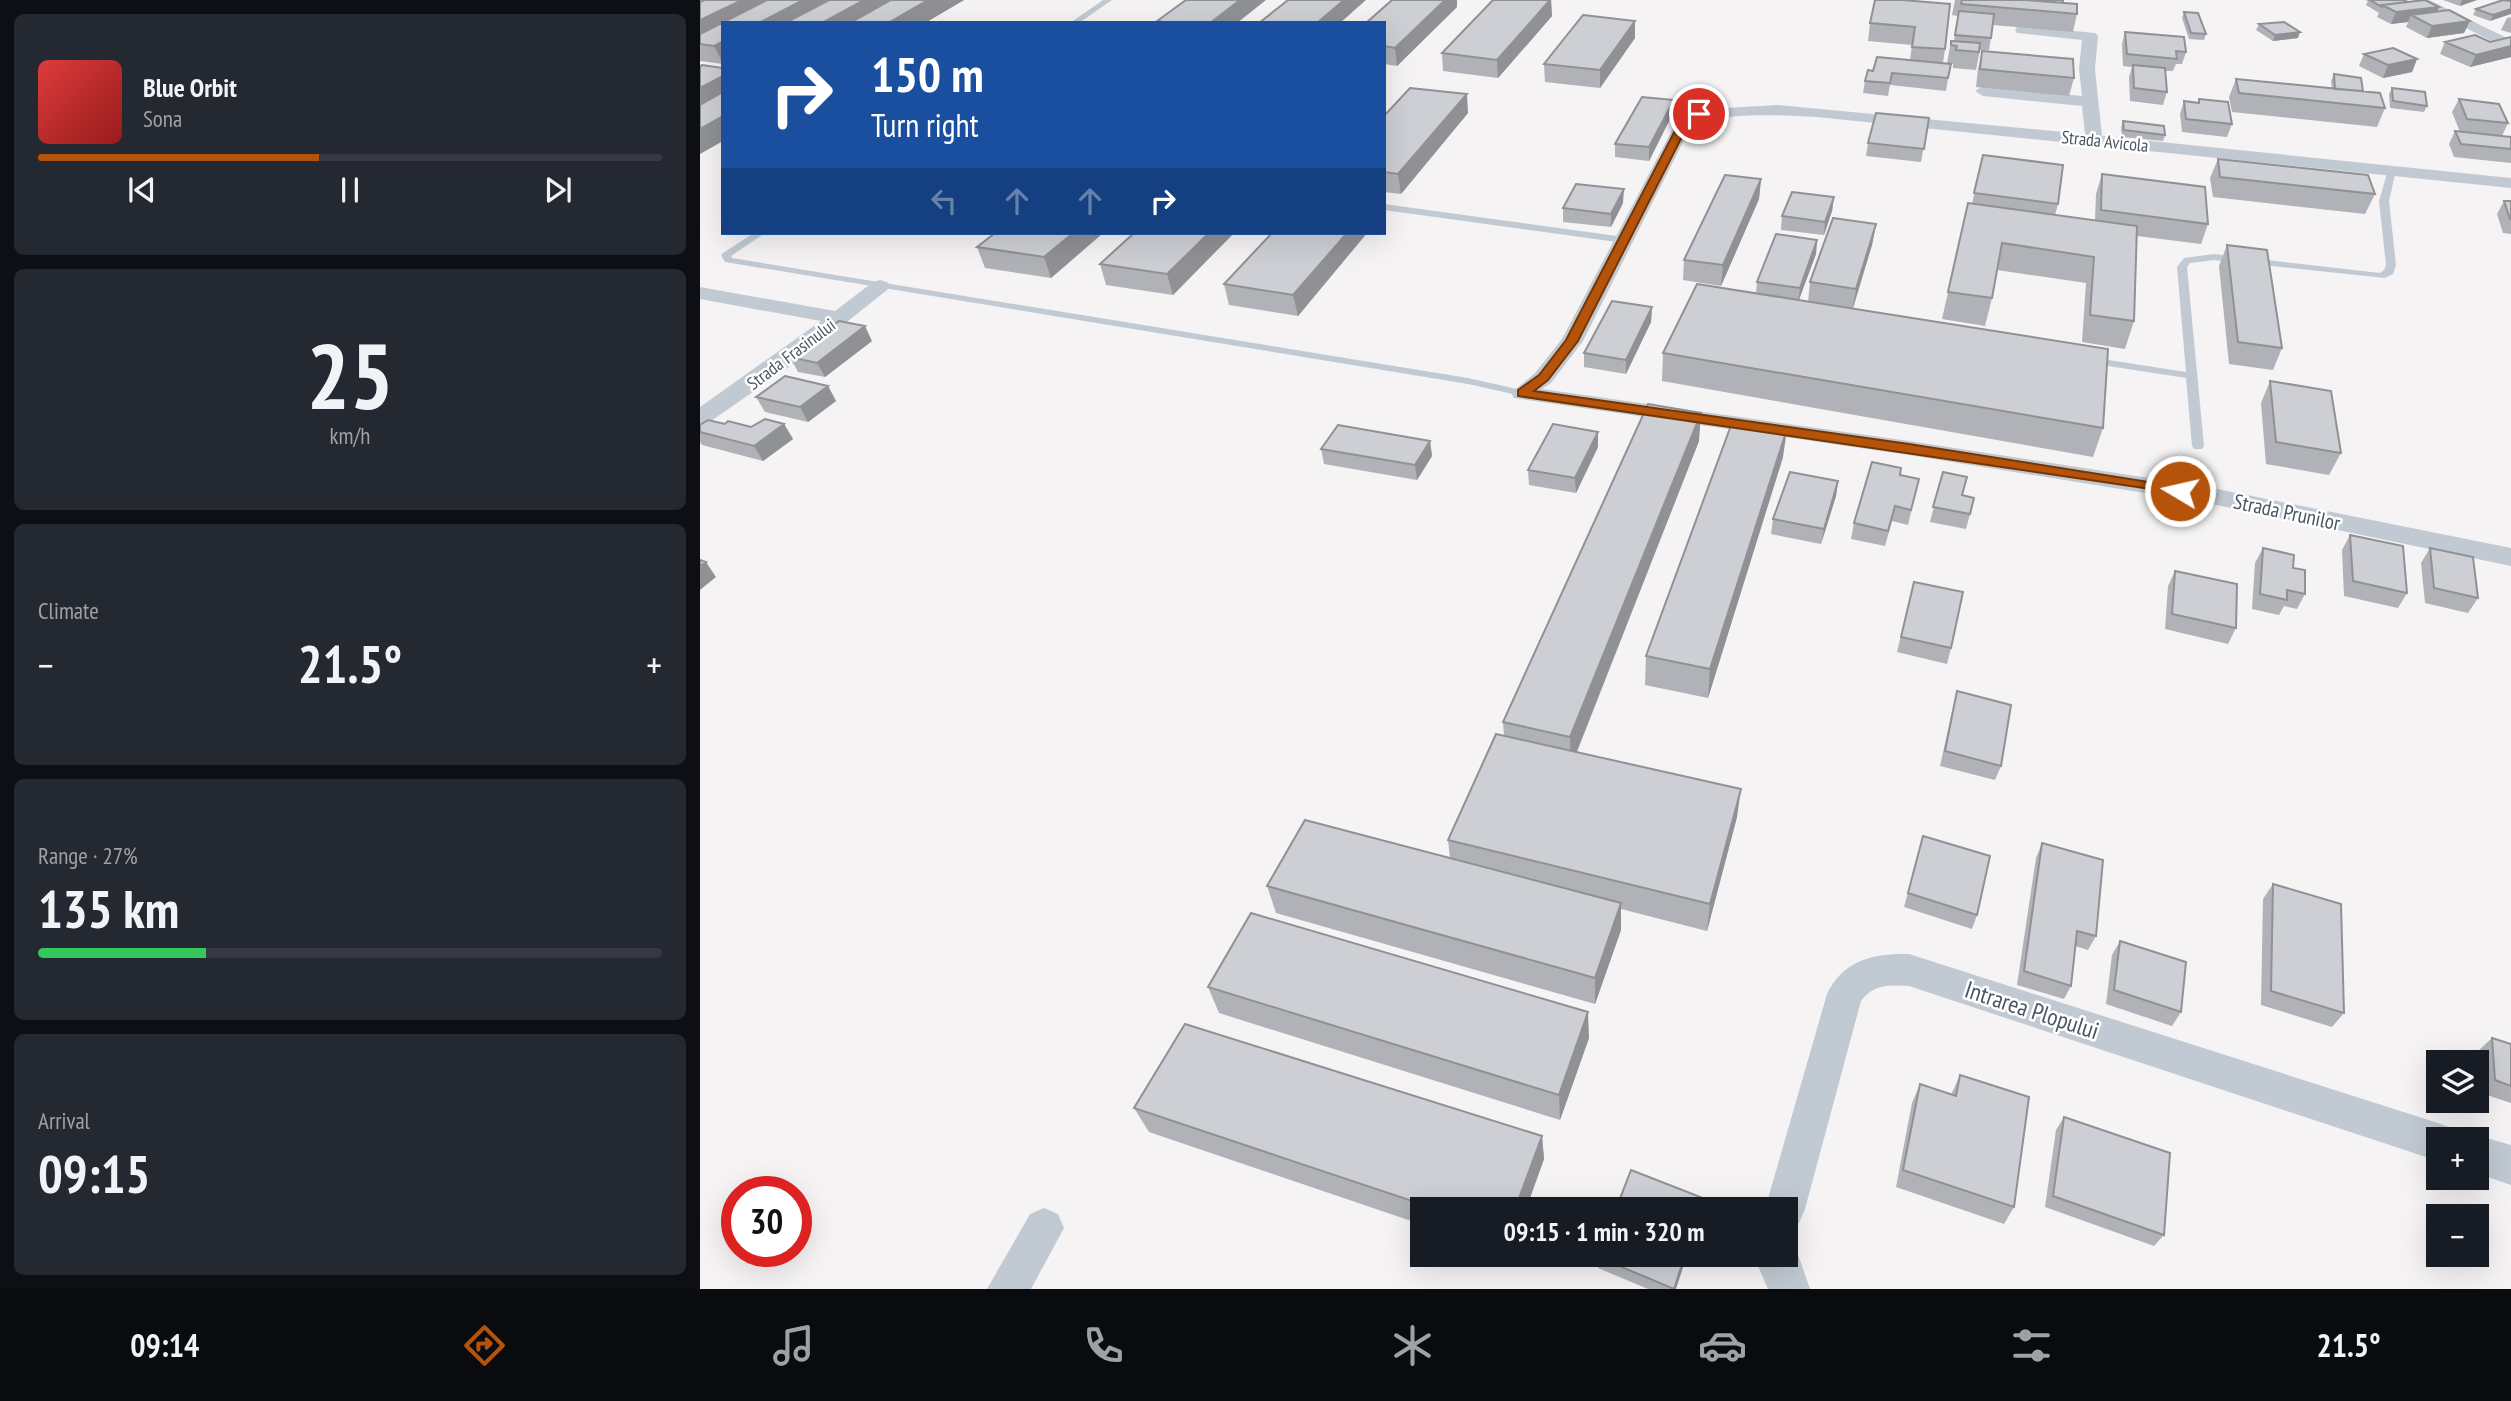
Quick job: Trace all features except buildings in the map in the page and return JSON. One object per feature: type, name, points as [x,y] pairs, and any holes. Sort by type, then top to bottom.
[{"type":"street","points":[[2418,0],[2511,46]]},
{"type":"street","points":[[2022,30],[2090,36],[2087,69],[2094,140]]},
{"type":"street","points":[[1983,91],[2090,102]]},
{"type":"street","name":"Strada Avicola","points":[[1624,240],[1685,121],[1699,114],[1732,110],[1835,115],[2511,183]]},
{"type":"street","points":[[1522,393],[1543,378],[1572,341],[1624,240]]},
{"type":"street","name":"Strada Frasinului","points":[[700,418],[732,398],[880,286]]},
{"type":"street","points":[[700,293],[839,318]]},
{"type":"street","name":"Strada Prunilor","points":[[1522,393],[1909,448],[2207,495],[2511,557]]},
{"type":"street","name":"Intrarea Plopului","points":[[1788,1197],[1845,994],[1855,979],[1880,969],[1909,970],[2426,1138]]},
{"type":"street","points":[[2489,1158],[2511,1165]]},
{"type":"street","points":[[1008,1289],[1044,1228]]},
{"type":"street","points":[[1779,1267],[1789,1289]]},
{"type":"lane","points":[[1077,21],[1108,0]]},
{"type":"lane","points":[[2198,446],[2182,267],[2187,260],[2214,257],[2381,276],[2389,272],[2391,265],[2384,201],[2392,170]]},
{"type":"lane","points":[[1386,206],[1624,240]]},
{"type":"lane","points":[[757,235],[726,255],[728,260],[1468,381],[1522,393]]},
{"type":"lane","points":[[2075,358],[2193,376]]},
{"type":"route","points":[[1699,114],[1685,121],[1572,341],[1543,378],[1522,393],[1909,448],[2180,491]]}]
